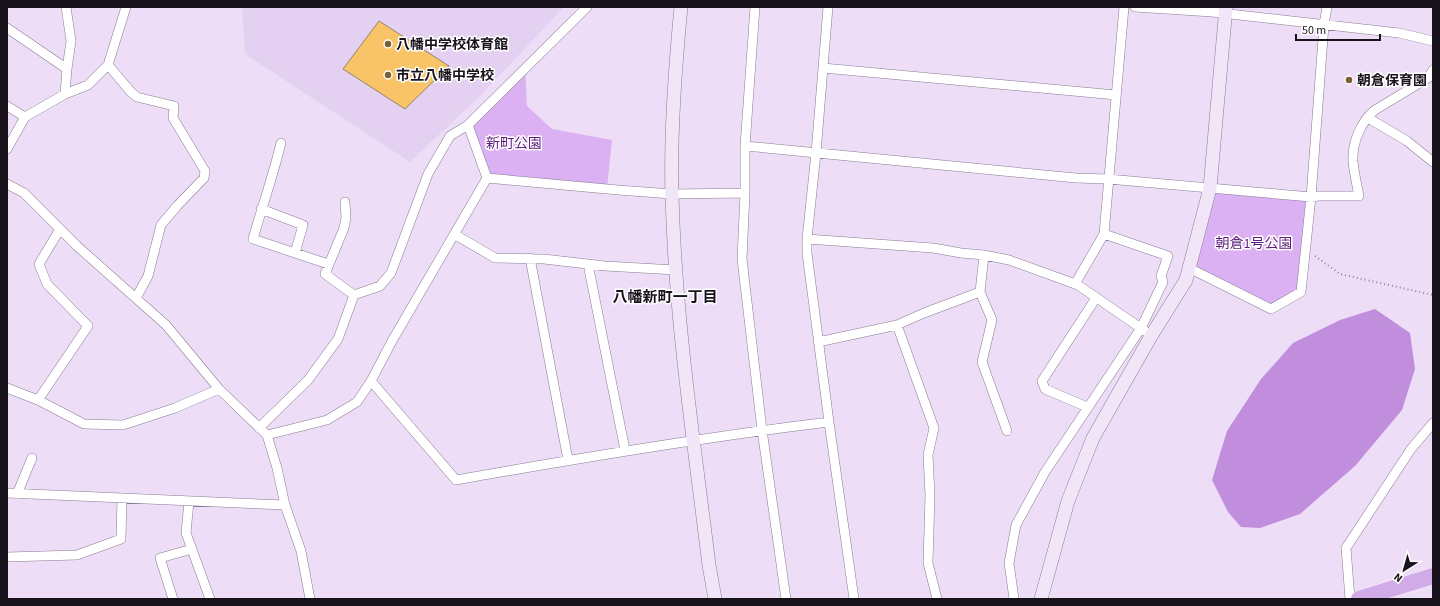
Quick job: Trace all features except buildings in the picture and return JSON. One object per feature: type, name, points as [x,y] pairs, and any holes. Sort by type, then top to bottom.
[{"type":"highway","points":[[1360,599],[1433,576]]},
{"type":"street","points":[[65,94],[71,41],[66,7]]},
{"type":"street","points":[[7,149],[25,117],[65,94],[88,85],[108,65],[126,7]]},
{"type":"street","points":[[354,295],[380,286],[391,273],[428,174],[450,136],[468,125],[587,7]]},
{"type":"street","points":[[680,7],[674,85],[672,194],[676,270],[681,336],[707,550],[715,599]]},
{"type":"street","points":[[756,7],[744,146],[745,193],[742,258],[762,430],[786,599]]},
{"type":"street","points":[[828,7],[816,153],[806,239],[828,422],[854,599]]},
{"type":"street","points":[[1075,284],[1104,234],[1124,7]]},
{"type":"street","points":[[1134,7],[1225,11],[1399,33],[1433,41]]},
{"type":"street","points":[[1189,268],[1271,309],[1301,292],[1311,197],[1324,25],[1327,7]]},
{"type":"street","points":[[1014,599],[1009,563],[1016,525],[1045,472],[1087,407],[1186,280],[1210,188],[1225,11]]},
{"type":"street","points":[[7,28],[67,68]]},
{"type":"street","points":[[108,65],[137,97],[174,106],[173,118],[205,171],[204,178],[161,225],[148,276],[136,298]]},
{"type":"street","points":[[823,68],[1116,95]]},
{"type":"street","points":[[744,146],[1060,176],[1311,197],[1358,196],[1353,160],[1358,132],[1375,110],[1428,78],[1433,70]]},
{"type":"street","points":[[7,106],[25,117]]},
{"type":"street","points":[[1368,118],[1407,140],[1433,162]]},
{"type":"street","points":[[468,125],[487,178]]},
{"type":"street","points":[[282,143],[273,178],[261,209],[253,239],[328,264]]},
{"type":"street","points":[[487,178],[672,194],[745,193]]},
{"type":"street","points":[[267,435],[327,420],[357,402],[371,381],[392,341],[487,178]]},
{"type":"street","points":[[7,184],[24,194],[77,246],[166,325],[219,389],[267,435],[278,468],[285,505],[301,551],[310,599]]},
{"type":"street","points":[[345,202],[346,218],[344,228],[325,274],[354,295]]},
{"type":"street","points":[[261,209],[303,225],[295,253]]},
{"type":"street","points":[[38,400],[88,326],[46,284],[39,264],[60,229]]},
{"type":"street","points":[[454,234],[495,258],[530,258],[605,266],[676,270]]},
{"type":"street","points":[[1041,599],[1068,501],[1093,438],[1146,332],[1163,282],[1161,276],[1168,256],[1104,234]]},
{"type":"street","points":[[806,239],[933,248],[961,254],[984,255],[1009,260],[1075,284],[1146,332]]},
{"type":"street","points":[[984,255],[980,292],[992,320],[982,362],[1007,431]]},
{"type":"street","points":[[530,258],[568,460]]},
{"type":"street","points":[[588,264],[625,450]]},
{"type":"street","points":[[818,342],[897,325],[980,292]]},
{"type":"street","points":[[259,428],[308,380],[338,339],[354,295]]},
{"type":"street","points":[[1087,407],[1044,389],[1042,381],[1096,298]]},
{"type":"street","points":[[897,325],[934,428],[928,455],[930,495],[928,563],[938,599]]},
{"type":"street","points":[[371,381],[456,480],[625,450],[828,422]]},
{"type":"street","points":[[7,388],[38,400],[84,424],[123,426],[175,408],[219,389]]},
{"type":"street","points":[[1350,599],[1346,548],[1411,449],[1433,423]]},
{"type":"street","points":[[17,494],[32,458]]},
{"type":"street","points":[[7,493],[285,505]]},
{"type":"street","points":[[7,557],[76,555],[121,539],[122,498]]},
{"type":"street","points":[[189,501],[186,533],[210,599]]},
{"type":"street","points":[[173,599],[160,558],[192,549]]},
{"type":"path","points":[[1306,250],[1340,274],[1433,295]]},
{"type":"shaded area","name":"市立八幡中学校","points":[[242,7],[564,7],[480,96],[410,162],[245,54]]},
{"type":"shaded area","points":[[1375,309],[1410,333],[1415,369],[1402,410],[1355,466],[1300,514],[1260,528],[1241,527],[1228,512],[1212,480],[1227,431],[1261,379],[1293,343],[1340,320]]},
{"type":"green space","name":"新町公園","points":[[525,68],[527,106],[552,129],[612,140],[607,188],[487,178],[468,125]]},
{"type":"green space","name":"朝倉1号公園","points":[[1210,188],[1311,197],[1301,292],[1271,309],[1189,268]]},
{"type":"place","name":"八幡中学校体育館","points":[[388,44]]},
{"type":"place","name":"市立八幡中学校","points":[[388,75]]},
{"type":"place","name":"朝倉保育園","points":[[1349,80]]},
{"type":"district","name":"八幡新町一丁目","points":[[665,297]]}]
